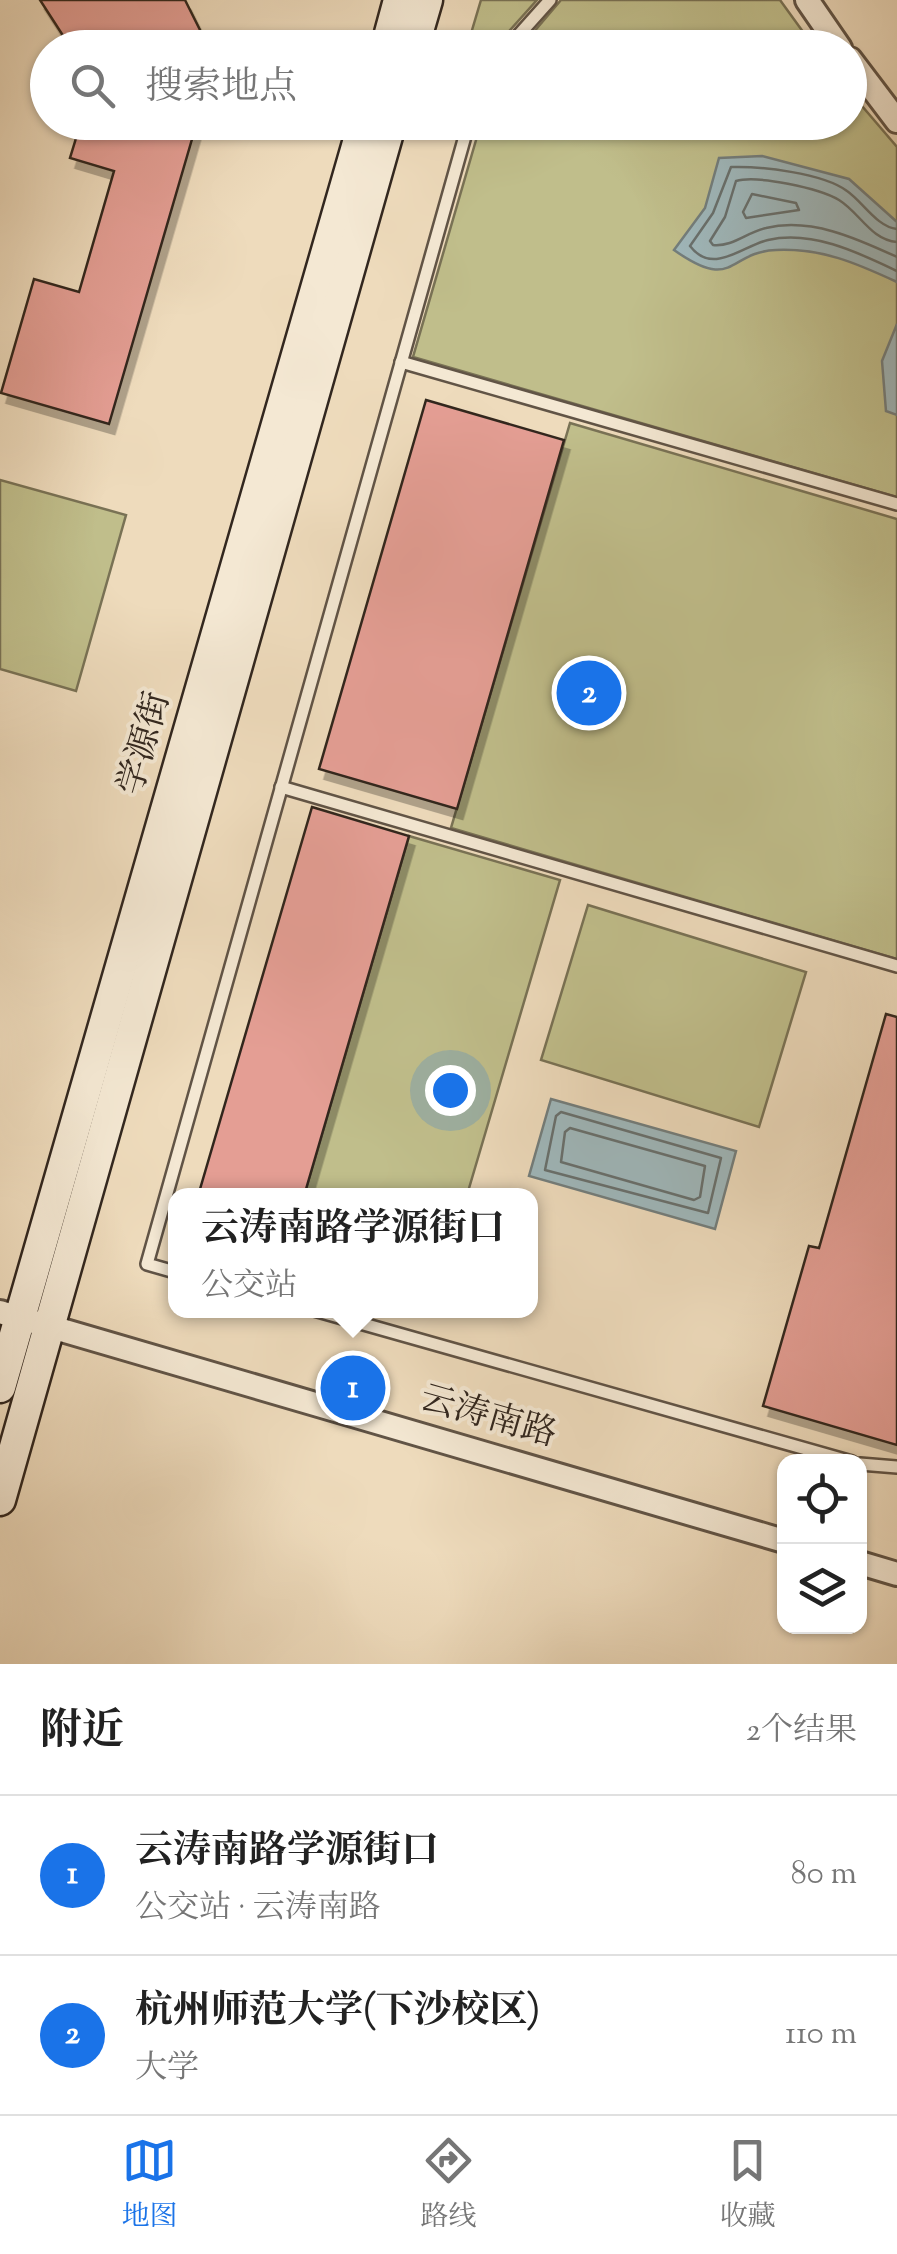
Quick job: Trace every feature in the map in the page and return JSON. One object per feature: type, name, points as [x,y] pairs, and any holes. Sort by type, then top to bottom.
[{"type":"main road","points":[[391,30],[399,0]]},
{"type":"main road","points":[[417,30],[426,0]]},
{"type":"main road","name":"学源街","points":[[0,1387],[10,1315],[359,140]]},
{"type":"main road","points":[[0,1500],[385,140]]},
{"type":"street","points":[[806,0],[827,30]]},
{"type":"street","points":[[867,81],[897,121]]},
{"type":"street","name":"云涛南路","points":[[10,1315],[777,1539]]},
{"type":"street","points":[[867,1564],[897,1574]]},
{"type":"lane","points":[[524,30],[550,0]]},
{"type":"lane","points":[[168,1188],[463,140]]},
{"type":"lane","points":[[401,362],[897,504]]},
{"type":"lane","points":[[281,787],[897,966]]},
{"type":"lane","points":[[168,1189],[147,1264],[168,1270]]},
{"type":"lane","points":[[342,1318],[824,1454]]},
{"type":"lane","points":[[867,1465],[897,1467]]},
{"type":"shaded area","points":[[481,0],[537,0],[510,30],[472,30]]},
{"type":"shaded area","points":[[561,0],[780,0],[802,30],[535,30]]},
{"type":"shaded area","points":[[867,112],[897,147],[897,497],[413,357],[476,140],[867,140]]},
{"type":"shaded area","points":[[570,423],[897,519],[897,959],[451,828]]},
{"type":"shaded area","points":[[0,480],[126,515],[76,691],[0,669]]},
{"type":"shaded area","points":[[409,836],[560,880],[469,1188],[306,1188]]},
{"type":"shaded area","points":[[588,905],[806,972],[759,1127],[541,1060]]},
{"type":"water","points":[[762,156],[849,179],[897,222],[897,282],[853,263],[809,251],[760,252],[720,269],[694,262],[674,250],[705,208],[719,158]]},
{"type":"water","points":[[897,324],[897,415],[886,411],[882,361]]},
{"type":"water","points":[[551,1099],[736,1151],[715,1229],[529,1176]]},
{"type":"building","points":[[40,0],[185,0],[200,30],[59,30]]},
{"type":"building","points":[[76,140],[192,140],[109,424],[1,393],[34,279],[79,292],[114,171],[70,158]]},
{"type":"building","points":[[426,400],[564,440],[457,809],[319,769]]},
{"type":"building","points":[[312,807],[409,836],[306,1188],[200,1188]]},
{"type":"building","points":[[886,1014],[897,1017],[897,1445],[763,1406],[809,1246],[819,1248]]},
{"type":"place","name":"杭州师范大学(下沙校区)","points":[[589,693]]},
{"type":"place","name":"云涛南路学源街口","points":[[353,1388]]}]
